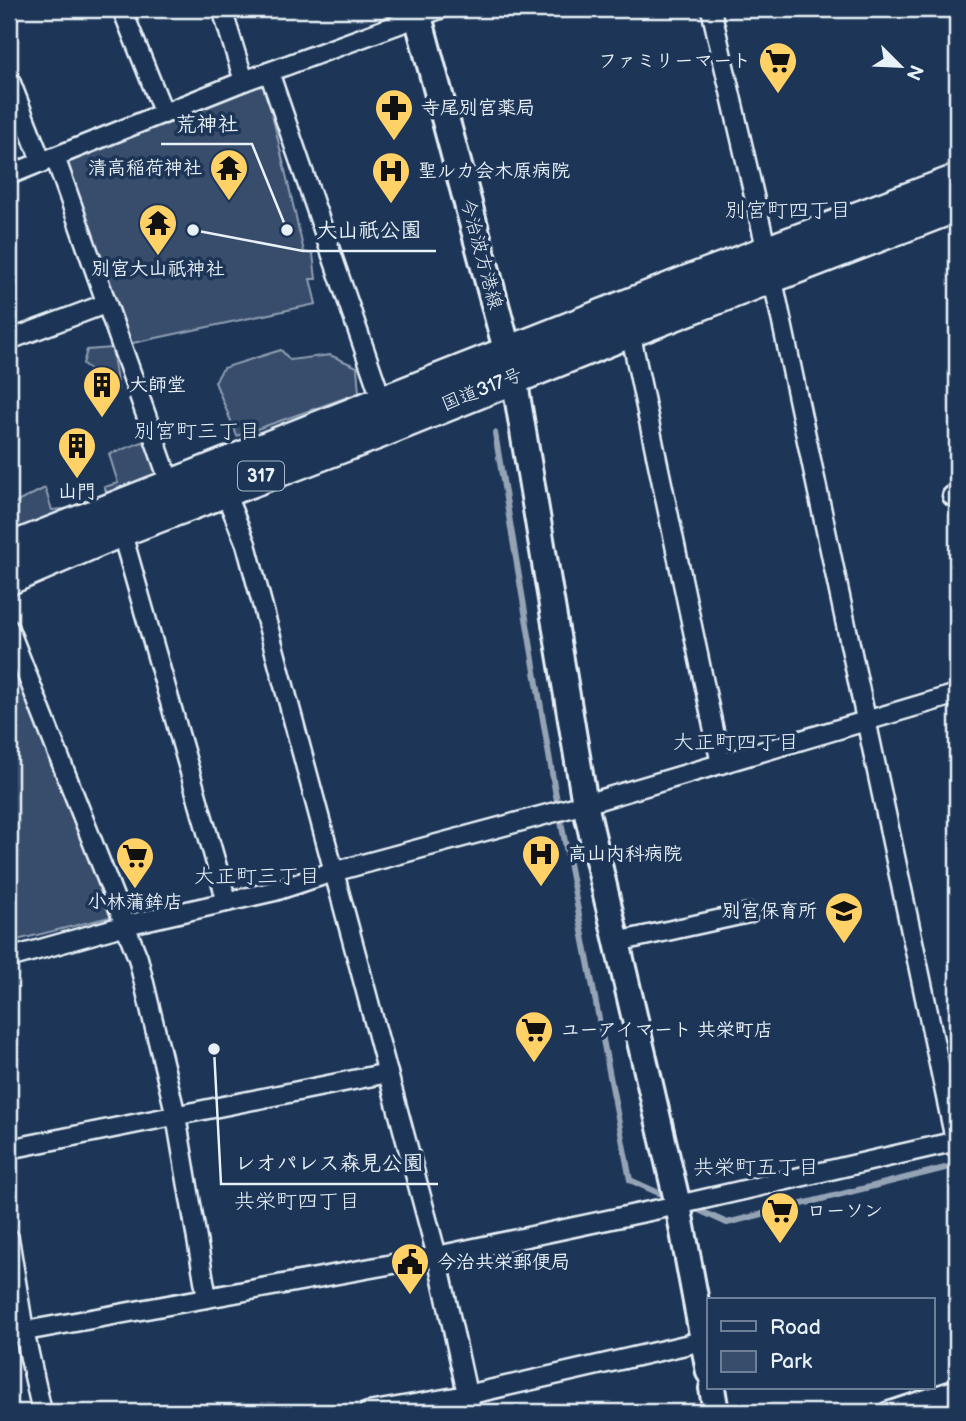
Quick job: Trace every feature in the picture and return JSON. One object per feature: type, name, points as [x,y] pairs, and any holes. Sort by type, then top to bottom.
[{"type":"highway","name":"国道317号","points":[[9,550],[383,404],[629,331],[957,181]]},
{"type":"highway","name":"国道317号","points":[[9,578],[121,530],[379,432],[511,365],[769,265],[957,205]]},
{"type":"main road","name":"今治波方港線","points":[[425,12],[511,365]]},
{"type":"street","points":[[122,9],[163,114]]},
{"type":"street","points":[[222,9],[244,81]]},
{"type":"street","points":[[16,1333],[437,1256],[957,1144],[769,265],[711,9]]},
{"type":"street","points":[[9,175],[425,12]]},
{"type":"street","points":[[269,72],[383,404]]},
{"type":"street","points":[[9,78],[48,160],[172,486]]},
{"type":"street","points":[[9,340],[105,304]]},
{"type":"street","points":[[629,331],[721,764]]},
{"type":"street","points":[[511,365],[585,804],[678,1205],[707,1361]]},
{"type":"street","points":[[224,490],[246,544],[388,1073],[437,1256],[469,1404]]},
{"type":"street","points":[[121,530],[227,902]]},
{"type":"street","points":[[9,629],[138,958],[176,1116],[207,1298]]},
{"type":"street","points":[[9,958],[126,925],[275,891],[585,804],[957,694]]},
{"type":"street","points":[[617,942],[749,912]]},
{"type":"street","points":[[9,1149],[388,1073]]},
{"type":"street","points":[[9,1238],[16,1333],[41,1412]]},
{"type":"street","points":[[368,1412],[469,1404],[703,1340]]},
{"type":"street","points":[[887,1412],[957,1389]]},
{"type":"street","points":[[712,1390],[716,1412]]},
{"type":"green space","points":[[265,84],[304,252],[313,254],[316,279],[310,279],[316,304],[128,344],[62,156]]},
{"type":"green space","points":[[112,348],[118,389],[100,394],[98,376],[83,364],[87,350]]},
{"type":"green space","points":[[281,350],[290,360],[330,355],[357,367],[359,393],[237,436],[215,382],[223,368]]},
{"type":"green space","points":[[148,440],[162,472],[114,506],[104,487],[118,483],[109,454]]},
{"type":"green space","points":[[45,488],[52,510],[72,508],[73,518],[9,543],[9,506]]},
{"type":"green space","points":[[9,655],[112,911],[110,917],[9,942]]},
{"type":"waterway","points":[[495,433],[554,785],[630,1180],[670,1198]]},
{"type":"waterway","points":[[690,1206],[727,1223],[957,1165]]},
{"type":"place","name":"ファミリーマート","points":[[778,95]]},
{"type":"place","name":"寺尾別宮薬局","points":[[394,142]]},
{"type":"place","name":"清高稲荷神社","points":[[229,202]]},
{"type":"place","name":"聖ルカ会木原病院","points":[[391,205]]},
{"type":"place","name":"大山祇公園","points":[[193,230]]},
{"type":"place","name":"荒神社","points":[[287,230]]},
{"type":"place","name":"別宮大山祇神社","points":[[158,257]]},
{"type":"place","name":"大師堂","points":[[102,419]]},
{"type":"place","name":"山門","points":[[77,480]]},
{"type":"place","name":"高山内科病院","points":[[541,888]]},
{"type":"place","name":"小林蒲鉾店","points":[[135,890]]},
{"type":"place","name":"別宮保育所","points":[[844,945]]},
{"type":"place","name":"レオパレス森見公園","points":[[214,1049]]},
{"type":"place","name":"ユーアイマート 共栄町店","points":[[534,1064]]},
{"type":"place","name":"ローソン","points":[[780,1245]]},
{"type":"place","name":"今治共栄郵便局","points":[[410,1296]]},
{"type":"district","name":"別宮町四丁目","points":[[788,210]]},
{"type":"district","name":"別宮町三丁目","points":[[197,431]]},
{"type":"district","name":"大正町四丁目","points":[[736,742]]},
{"type":"district","name":"大正町三丁目","points":[[257,876]]},
{"type":"district","name":"共栄町五丁目","points":[[756,1167]]},
{"type":"district","name":"共栄町四丁目","points":[[297,1201]]}]
